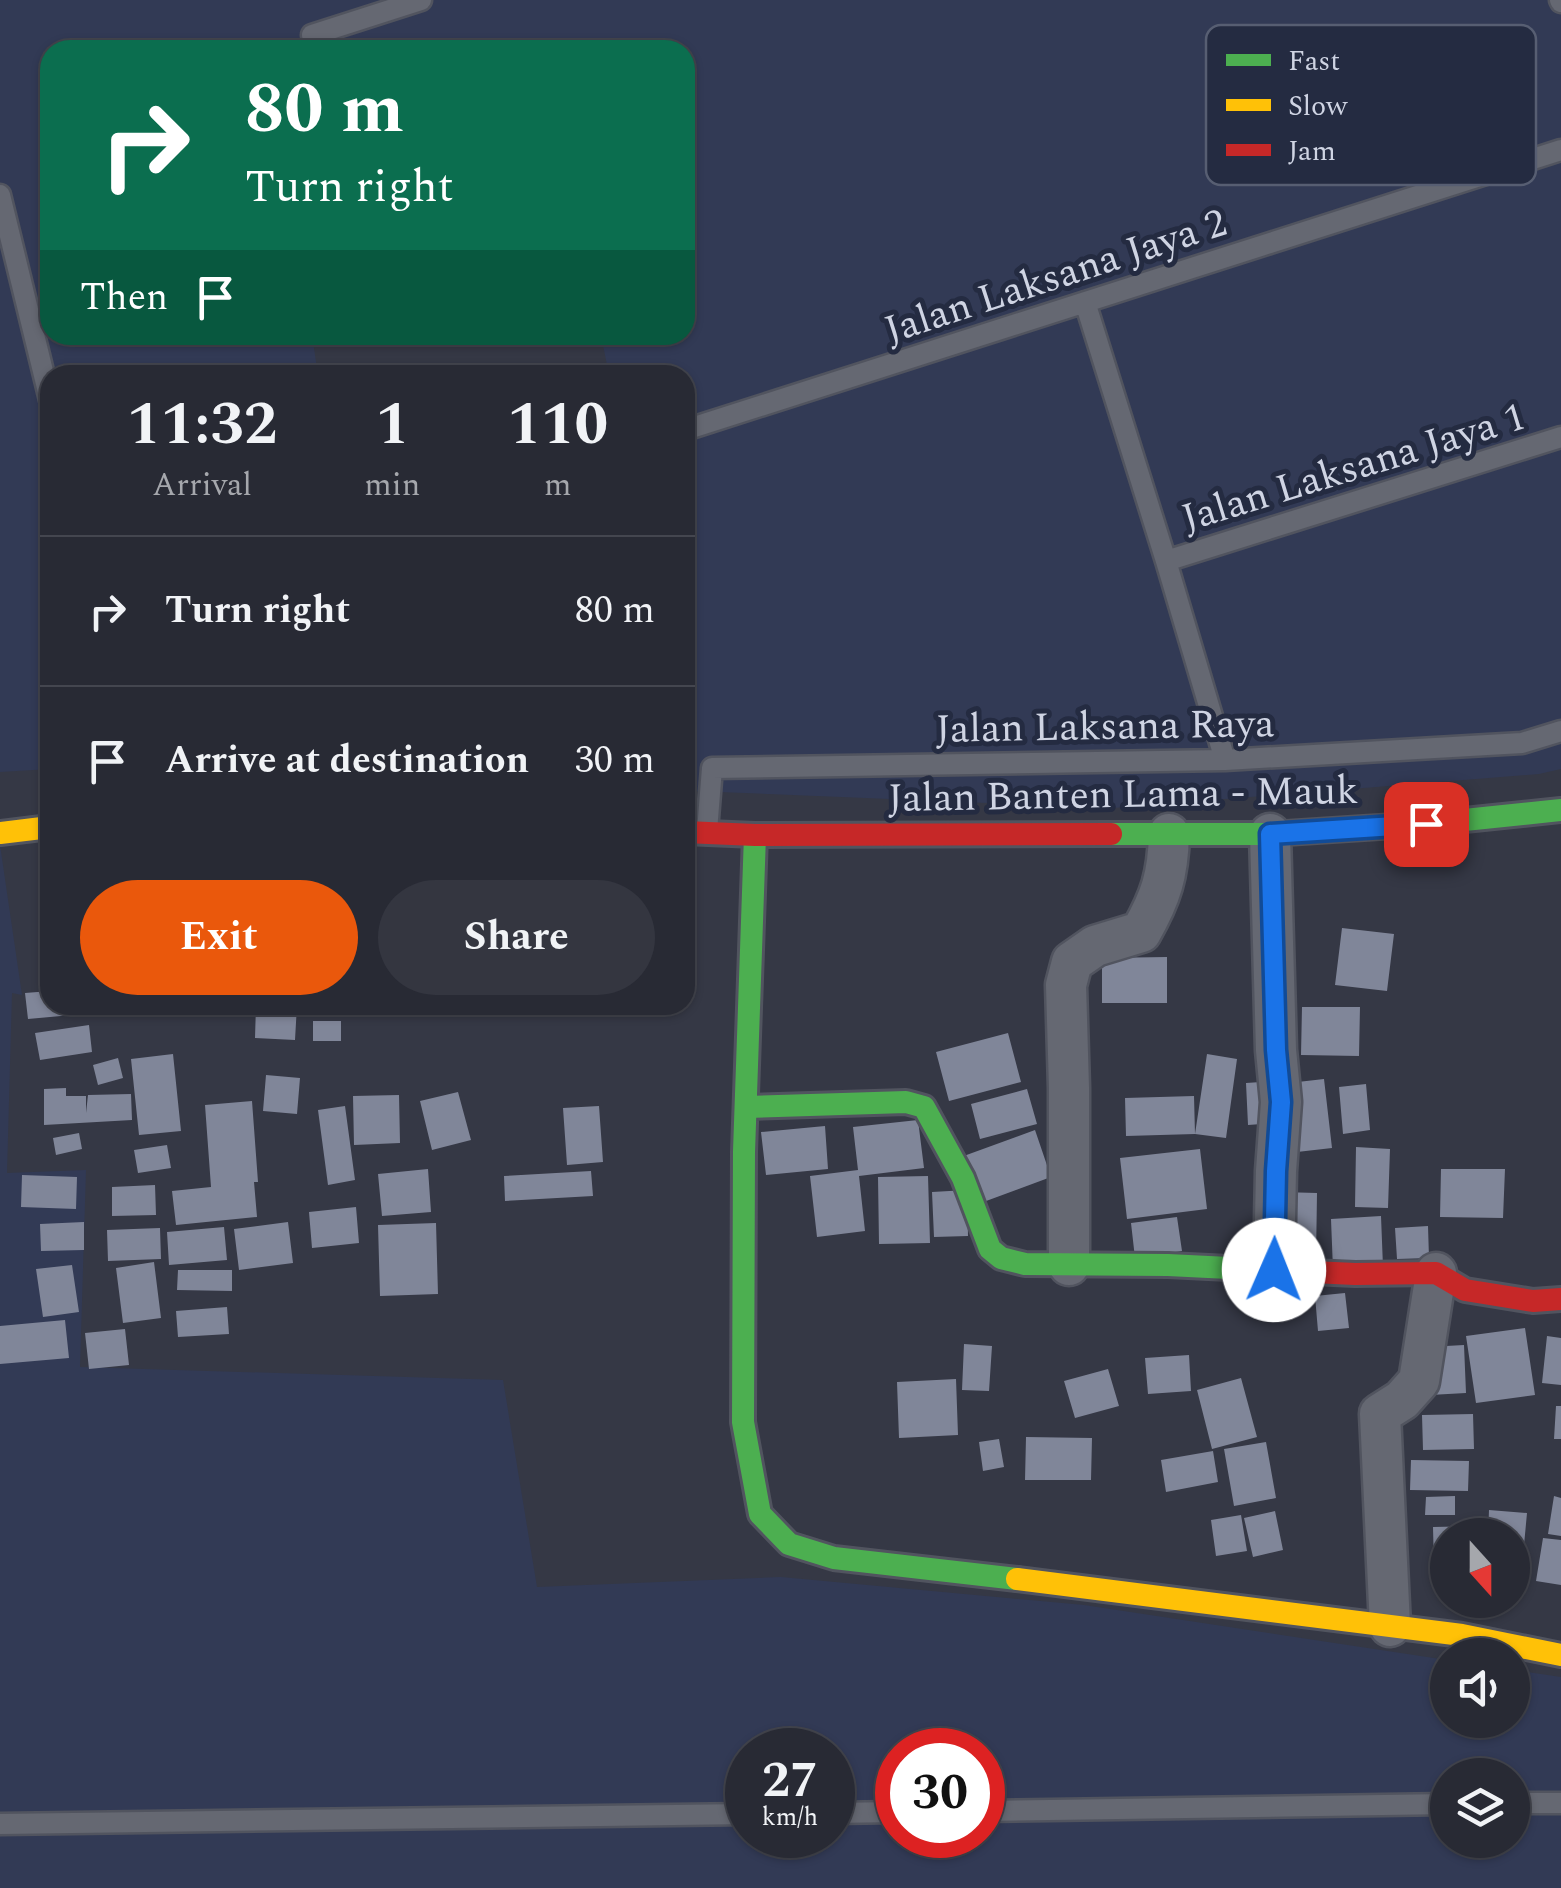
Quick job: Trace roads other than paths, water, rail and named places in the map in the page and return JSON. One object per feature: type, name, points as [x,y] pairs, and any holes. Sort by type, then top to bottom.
[{"type":"street","name":"Jalan Banten Lama - Mauk","points":[[696,832],[1270,834],[1561,810]]},
{"type":"street","points":[[0,833],[40,828]]},
{"type":"street","points":[[1069,1265],[1066,984],[1072,962],[1095,946],[1141,932],[1158,901],[1169,862],[1170,834]]},
{"type":"street","points":[[1270,834],[1281,1102],[1274,1270]]},
{"type":"street","points":[[755,835],[746,1107],[743,1422],[760,1514],[789,1544],[834,1558],[1462,1635],[1561,1655]]},
{"type":"street","points":[[746,1107],[906,1102],[924,1107],[963,1178],[990,1249],[1001,1258],[1025,1264],[1436,1273],[1464,1290],[1533,1301],[1561,1298]]},
{"type":"street","points":[[1390,1626],[1380,1414],[1402,1400],[1419,1381],[1436,1273]]},
{"type":"lane","points":[[312,35],[422,0]]},
{"type":"lane","name":"Jalan Laksana Jaya 2","points":[[1536,158],[1561,150]]},
{"type":"lane","name":"Jalan Laksana Jaya 2","points":[[695,427],[1451,185]]},
{"type":"lane","points":[[0,195],[41,365]]},
{"type":"lane","points":[[1084,302],[1226,760]]},
{"type":"lane","name":"Jalan Laksana Jaya 1","points":[[1166,561],[1561,437]]},
{"type":"lane","name":"Jalan Laksana Raya","points":[[696,832],[712,768],[1226,760],[1522,744],[1561,730]]},
{"type":"lane","points":[[1530,1803],[1561,1803]]},
{"type":"lane","points":[[1005,1810],[1430,1804]]},
{"type":"lane","points":[[0,1824],[725,1814]]}]
